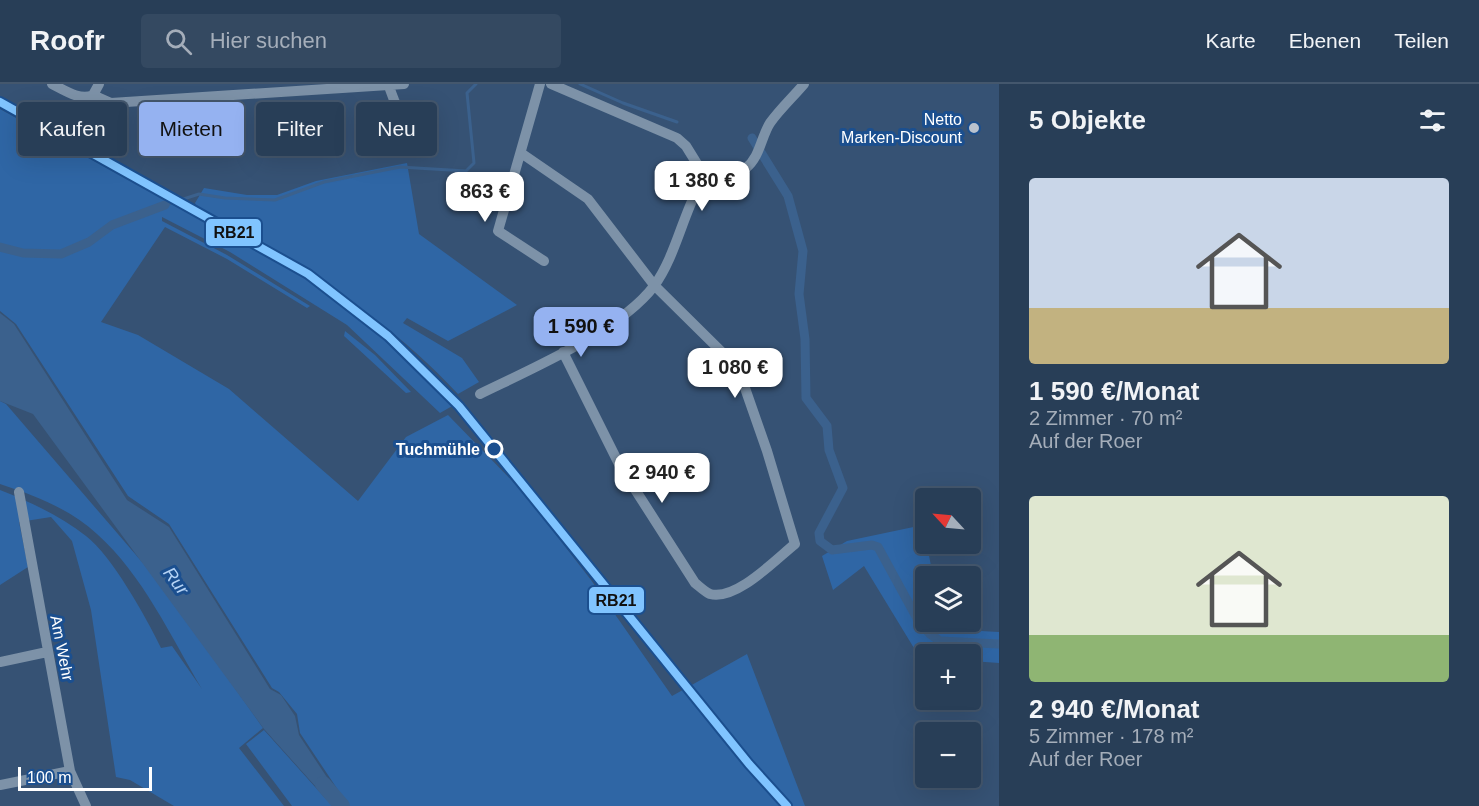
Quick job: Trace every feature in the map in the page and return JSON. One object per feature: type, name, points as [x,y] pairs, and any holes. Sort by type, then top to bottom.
[{"type":"street","points":[[52,84],[88,98],[93,95],[99,84]]},
{"type":"street","points":[[93,95],[111,103],[291,88],[404,84]]},
{"type":"street","points":[[540,84],[498,231],[544,261]]},
{"type":"street","points":[[552,84],[677,138],[686,146],[707,180]]},
{"type":"street","points":[[480,394],[563,352],[624,315],[654,285],[666,265],[691,200],[699,186],[707,180],[736,174],[748,167],[759,151],[772,121],[804,84]]},
{"type":"street","points":[[388,85],[395,102]]},
{"type":"street","points":[[521,153],[588,200],[654,285],[738,368],[795,544],[737,590],[722,595],[708,593],[695,583],[620,466],[563,352]]},
{"type":"street","points":[[738,368],[765,358]]},
{"type":"street","name":"Am Wehr","points":[[19,492],[70,771],[86,806]]},
{"type":"street","points":[[0,662],[47,652]]},
{"type":"street","points":[[0,785],[70,771]]},
{"type":"shaded area","points":[[0,109],[18,119],[18,156],[85,156],[306,278],[389,340],[454,405],[440,413],[347,325],[230,252],[162,217],[162,221],[227,255],[310,306],[307,308],[227,259],[165,227],[101,322],[138,335],[229,389],[358,501],[406,437],[448,415],[522,491],[591,580],[672,696],[747,654],[805,806],[344,806],[338,800],[338,790],[300,733],[297,714],[279,692],[272,688],[169,524],[128,496],[16,324],[0,311]]},
{"type":"shaded area","points":[[407,163],[419,234],[517,305],[448,341],[407,318],[403,323],[462,358],[479,382],[458,394],[399,338],[368,313],[302,269],[197,207],[195,203],[204,188],[247,195],[277,195],[316,181]]},
{"type":"shaded area","points":[[345,331],[375,355],[411,392],[406,393],[344,336]]},
{"type":"shaded area","points":[[0,401],[6,404],[161,584],[263,728],[239,748],[284,806],[174,806],[130,780],[116,777],[91,610],[72,541],[51,517],[19,522],[28,567],[0,585],[0,490],[56,516],[96,545],[128,588],[161,648],[172,646],[202,689],[155,607],[113,550],[75,517],[39,498],[0,484]]},
{"type":"shaded area","points":[[915,527],[915,554],[929,554],[931,566],[915,566],[915,632],[999,632],[999,663],[981,662],[981,644],[915,644],[915,650],[864,566],[833,590],[822,556],[847,541]]},
{"type":"shaded area","points":[[264,730],[325,798],[340,806],[292,806],[246,744]]},
{"type":"water","points":[[0,313],[14,324],[127,500],[169,527],[270,689],[281,695],[295,716],[299,735],[336,791],[336,801],[325,797],[264,729],[33,414],[0,401]]},
{"type":"waterway","points":[[165,205],[199,194],[225,198],[275,200],[324,182],[400,167],[466,171],[474,163],[467,93],[476,84]]},
{"type":"waterway","points":[[580,84],[623,103],[677,122]]},
{"type":"waterway","points":[[752,138],[788,196],[803,251],[799,294],[805,339],[806,398],[827,426],[829,450],[843,488],[819,533],[820,541],[832,550],[872,545],[878,547],[919,622],[940,641],[999,644]]},
{"type":"waterway","points":[[0,247],[23,253],[61,254],[89,242],[112,225],[165,205]]},
{"type":"waterway","name":"Rur","points":[[323,784],[342,806]]},
{"type":"transit line","name":"RB21","points":[[0,102],[308,274],[388,336],[459,406],[749,764],[787,806]]},
{"type":"place","name":"Netto Marken-Discount","points":[[974,128]]},
{"type":"place","name":"Tuchmühle","points":[[494,449]]}]
